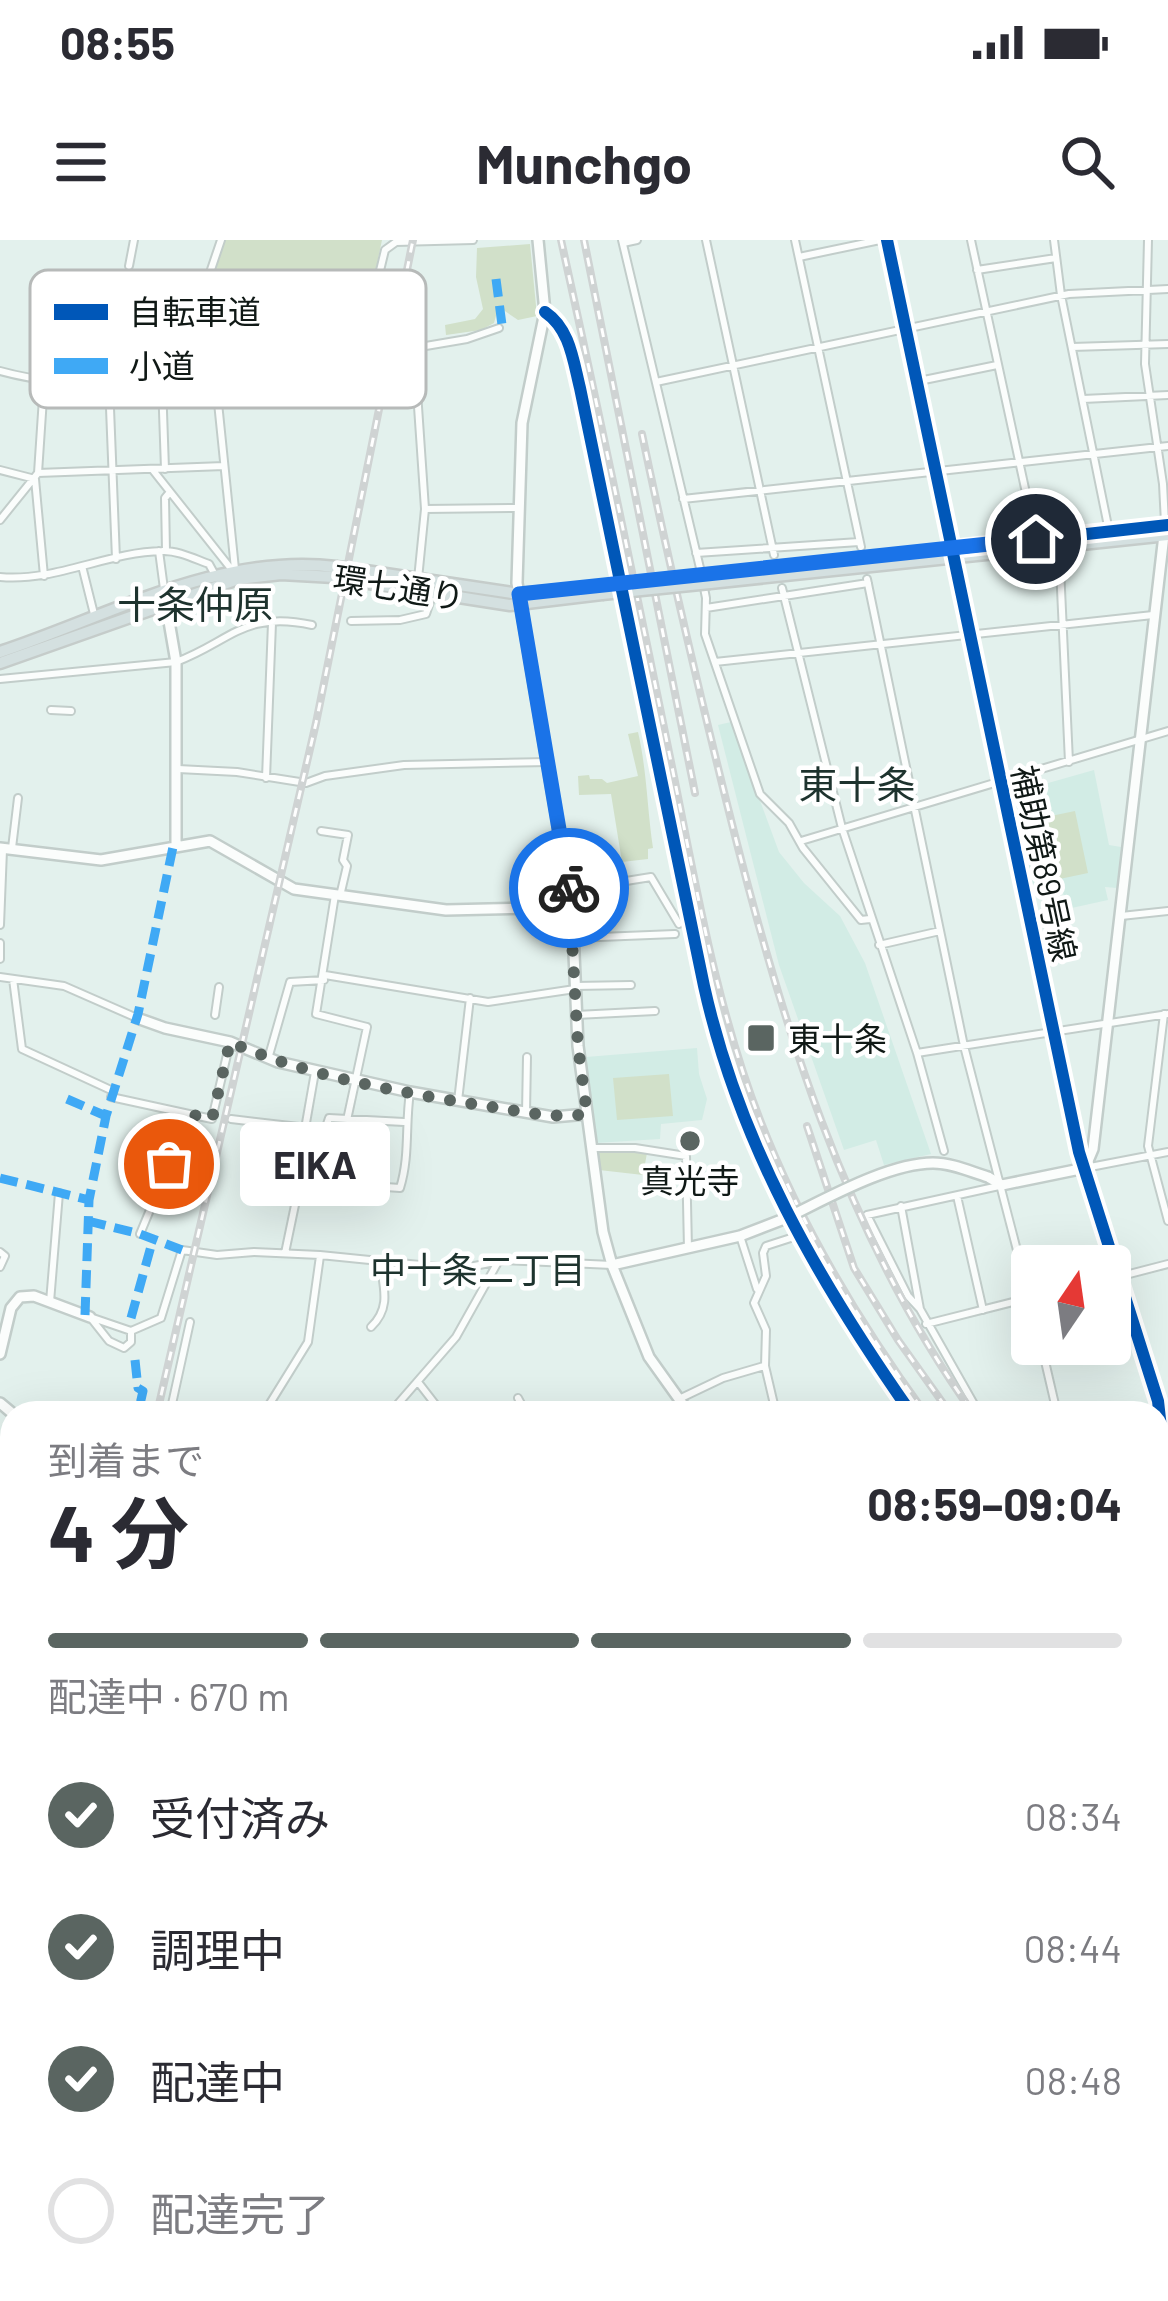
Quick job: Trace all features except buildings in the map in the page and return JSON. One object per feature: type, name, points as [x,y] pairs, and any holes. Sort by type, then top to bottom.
[{"type":"main road","name":"環七通り","points":[[953,553],[1109,531],[1166,530]]},
{"type":"main road","name":"環七通り","points":[[351,574],[433,593],[520,600],[1058,546],[1166,530]]},
{"type":"main road","name":"環七通り","points":[[0,663],[214,575],[283,563],[418,579],[520,600]]},
{"type":"main road","name":"環七通り","points":[[0,652],[95,617],[260,575],[335,572]]},
{"type":"street","points":[[129,266],[134,240]]},
{"type":"street","points":[[211,270],[221,240]]},
{"type":"street","points":[[378,270],[382,254],[396,242],[472,240]]},
{"type":"street","points":[[538,240],[545,312],[524,411],[518,508],[520,600],[570,890],[587,1114],[612,1265],[649,1358],[680,1401]]},
{"type":"street","points":[[637,240],[623,242],[696,553],[706,608],[704,625],[760,794],[861,920],[870,919]]},
{"type":"street","points":[[706,240],[773,552]]},
{"type":"street","points":[[696,553],[860,544],[795,240]]},
{"type":"street","points":[[799,257],[883,240]]},
{"type":"street","name":"補助第89号線","points":[[883,240],[1053,1031],[1104,1245]]},
{"type":"street","points":[[971,240],[1036,539]]},
{"type":"street","points":[[1054,240],[1109,531]]},
{"type":"street","points":[[1084,1168],[1093,1149],[1166,530],[1145,345],[1148,240]]},
{"type":"street","points":[[977,270],[1056,258]]},
{"type":"street","points":[[656,382],[1061,296],[1168,289]]},
{"type":"street","points":[[545,312],[561,326],[576,373],[723,1060],[797,1236],[903,1401]]},
{"type":"street","points":[[426,346],[499,328]]},
{"type":"street","points":[[1072,347],[1168,344]]},
{"type":"street","points":[[916,382],[997,365]]},
{"type":"street","points":[[0,371],[30,378]]},
{"type":"street","points":[[1083,399],[1168,395]]},
{"type":"street","points":[[42,408],[37,476],[44,577]]},
{"type":"street","points":[[110,408],[116,559]]},
{"type":"street","points":[[164,408],[165,469]]},
{"type":"street","points":[[218,408],[233,570]]},
{"type":"street","points":[[418,408],[425,509],[418,579]]},
{"type":"street","points":[[683,499],[1168,446]]},
{"type":"street","points":[[0,470],[37,476],[224,466]]},
{"type":"street","points":[[152,469],[233,570]]},
{"type":"street","points":[[0,520],[37,476]]},
{"type":"street","points":[[170,492],[165,498],[163,551],[176,662],[176,847]]},
{"type":"street","points":[[425,509],[518,508]]},
{"type":"street","points":[[1058,546],[1069,762]]},
{"type":"street","points":[[0,578],[44,577],[163,551],[209,564],[214,575]]},
{"type":"street","points":[[82,566],[95,617]]},
{"type":"street","points":[[706,608],[867,580],[964,1046],[1017,1245]]},
{"type":"street","points":[[782,592],[842,828],[944,1151]]},
{"type":"street","points":[[351,621],[426,614],[433,593]]},
{"type":"street","points":[[715,662],[1156,614]]},
{"type":"street","points":[[266,778],[272,623]]},
{"type":"street","points":[[0,679],[176,662],[203,652],[233,630],[272,623],[313,625]]},
{"type":"street","points":[[51,710],[71,710]]},
{"type":"street","points":[[801,841],[1168,730]]},
{"type":"street","points":[[178,769],[306,783],[404,765],[548,762]]},
{"type":"street","points":[[0,925],[5,849],[18,798]]},
{"type":"street","points":[[321,831],[348,835],[347,866],[316,1014],[367,1026],[346,1120],[341,1183]]},
{"type":"street","points":[[5,849],[100,860],[210,841],[292,888],[446,910],[572,907]]},
{"type":"street","points":[[570,890],[651,877],[680,924],[686,898]]},
{"type":"street","points":[[1121,916],[1168,910]]},
{"type":"street","points":[[879,945],[940,931]]},
{"type":"street","points":[[575,938],[675,934]]},
{"type":"street","points":[[0,943],[0,959]]},
{"type":"street","points":[[0,976],[64,986],[143,1023],[230,1042],[268,1059],[526,1113],[587,1114]]},
{"type":"street","points":[[268,1059],[290,982],[324,978],[488,1002],[575,988],[631,985]]},
{"type":"street","points":[[13,979],[22,1049],[112,1094],[212,1119],[230,1042]]},
{"type":"street","points":[[215,1015],[219,987]]},
{"type":"street","points":[[458,1101],[470,998]]},
{"type":"street","points":[[576,1015],[655,1011]]},
{"type":"street","points":[[916,1053],[1166,1014],[1150,1155],[1168,1221]]},
{"type":"street","points":[[526,1113],[527,1058]]},
{"type":"street","points":[[304,1181],[306,1126],[316,1070]]},
{"type":"street","points":[[285,1253],[300,1181],[400,1188],[408,1159],[405,1122],[410,1092]]},
{"type":"street","points":[[140,1234],[184,1113]]},
{"type":"street","points":[[231,1119],[325,1130],[328,1118],[405,1122]]},
{"type":"street","points":[[591,1148],[635,1148],[686,1156],[688,1249]]},
{"type":"street","points":[[920,1309],[908,1296],[867,1215],[1168,1151]]},
{"type":"street","points":[[0,1354],[3,1326],[20,1297],[34,1296],[131,1331],[160,1318],[182,1250],[217,1255],[320,1255],[459,1270],[498,1262],[612,1265],[740,1236],[859,1185],[917,1166],[945,1164],[1002,1185]]},
{"type":"street","points":[[685,1184],[729,1180]]},
{"type":"street","points":[[50,1302],[59,1193]]},
{"type":"street","points":[[957,1196],[983,1310]]},
{"type":"street","points":[[901,1206],[920,1309],[973,1401]]},
{"type":"street","points":[[740,1236],[758,1290]]},
{"type":"street","points":[[773,1401],[765,1366],[766,1330],[755,1309],[766,1276],[763,1253],[772,1241],[797,1236]]},
{"type":"street","points":[[0,1252],[5,1256],[0,1267]]},
{"type":"street","points":[[272,1401],[308,1342],[320,1255]]},
{"type":"street","points":[[370,1327],[382,1316],[385,1301],[380,1261]]},
{"type":"street","points":[[401,1401],[456,1337],[498,1262]]},
{"type":"street","points":[[1131,1273],[1168,1264]]},
{"type":"street","points":[[926,1324],[1011,1305]]},
{"type":"street","points":[[90,1317],[109,1341],[124,1348],[131,1342],[131,1331]]},
{"type":"street","points":[[173,1401],[190,1322]]},
{"type":"street","name":"補助第89号線","points":[[1131,1322],[1163,1399]]},
{"type":"street","points":[[1046,1365],[1054,1401]]},
{"type":"street","points":[[692,1401],[723,1378],[765,1366]]},
{"type":"street","points":[[418,1382],[433,1401]]},
{"type":"shaded area","points":[[224,240],[382,240],[376,270],[215,270]]},
{"type":"shaded area","points":[[530,244],[537,316],[518,320],[502,309],[494,323],[481,330],[446,335],[445,325],[475,319],[483,309],[476,277],[477,248]]},
{"type":"shaded area","points":[[731,722],[779,852],[840,916],[865,963],[931,1154],[884,1165],[876,1140],[844,1150],[779,965],[718,725]]},
{"type":"shaded area","points":[[638,732],[653,848],[648,849],[648,859],[622,862],[611,794],[579,795],[578,776],[607,783],[638,776],[628,734]]},
{"type":"shaded area","points":[[1094,770],[1109,845],[1121,847],[1117,888],[1105,887],[1108,900],[1067,909],[1061,884],[1033,889],[1012,799],[1021,796],[1020,791]]},
{"type":"shaded area","points":[[1075,811],[1088,873],[1036,884],[1022,822]]},
{"type":"shaded area","points":[[697,1048],[707,1099],[702,1120],[661,1124],[660,1139],[595,1143],[586,1057]]},
{"type":"shaded area","points":[[669,1074],[673,1116],[617,1120],[613,1078]]},
{"type":"shaded area","points":[[598,1150],[647,1153],[643,1175],[599,1170]]},
{"type":"railway","points":[[407,270],[413,240]]},
{"type":"railway","points":[[561,240],[730,1032],[760,1120],[813,1235],[854,1308],[917,1401]]},
{"type":"railway","points":[[584,240],[695,793]]},
{"type":"railway","points":[[160,1401],[316,723],[379,408]]},
{"type":"railway","points":[[642,434],[728,808],[795,1045],[853,1199],[888,1273],[965,1401]]},
{"type":"railway","points":[[807,1126],[854,1268],[941,1401]]},
{"type":"marked path","points":[[496,279],[502,325]]},
{"type":"marked path","points":[[85,1315],[89,1200],[106,1116],[138,1014],[173,847]]},
{"type":"marked path","points":[[67,1099],[106,1116]]},
{"type":"marked path","points":[[0,1178],[89,1200]]},
{"type":"marked path","points":[[88,1221],[182,1250]]},
{"type":"marked path","points":[[131,1318],[153,1239]]},
{"type":"marked path","points":[[135,1360],[138,1388],[143,1391],[141,1401]]},
{"type":"cycle path","points":[[887,240],[1079,1152],[1158,1401]]},
{"type":"cycle path","points":[[545,312],[565,336],[575,367],[719,1044],[738,1101],[786,1210],[903,1401]]},
{"type":"cycle path","points":[[952,549],[1168,525]]},
{"type":"way so far","points":[[169,1164],[184,1113],[212,1119],[230,1042],[268,1059],[410,1092],[553,1117],[587,1114],[569,888]]},
{"type":"place","name":"東十条","points":[[761,1038]]},
{"type":"place","name":"真光寺","points":[[690,1141]]},
{"type":"place","name":"EIKA","points":[[169,1164]]},
{"type":"district","name":"十条仲原","points":[[195,603]]},
{"type":"district","name":"東十条","points":[[857,783]]},
{"type":"district","name":"中十条二丁目","points":[[478,1268]]},
{"type":"route","points":[[569,888],[519,594],[1036,539]]}]
